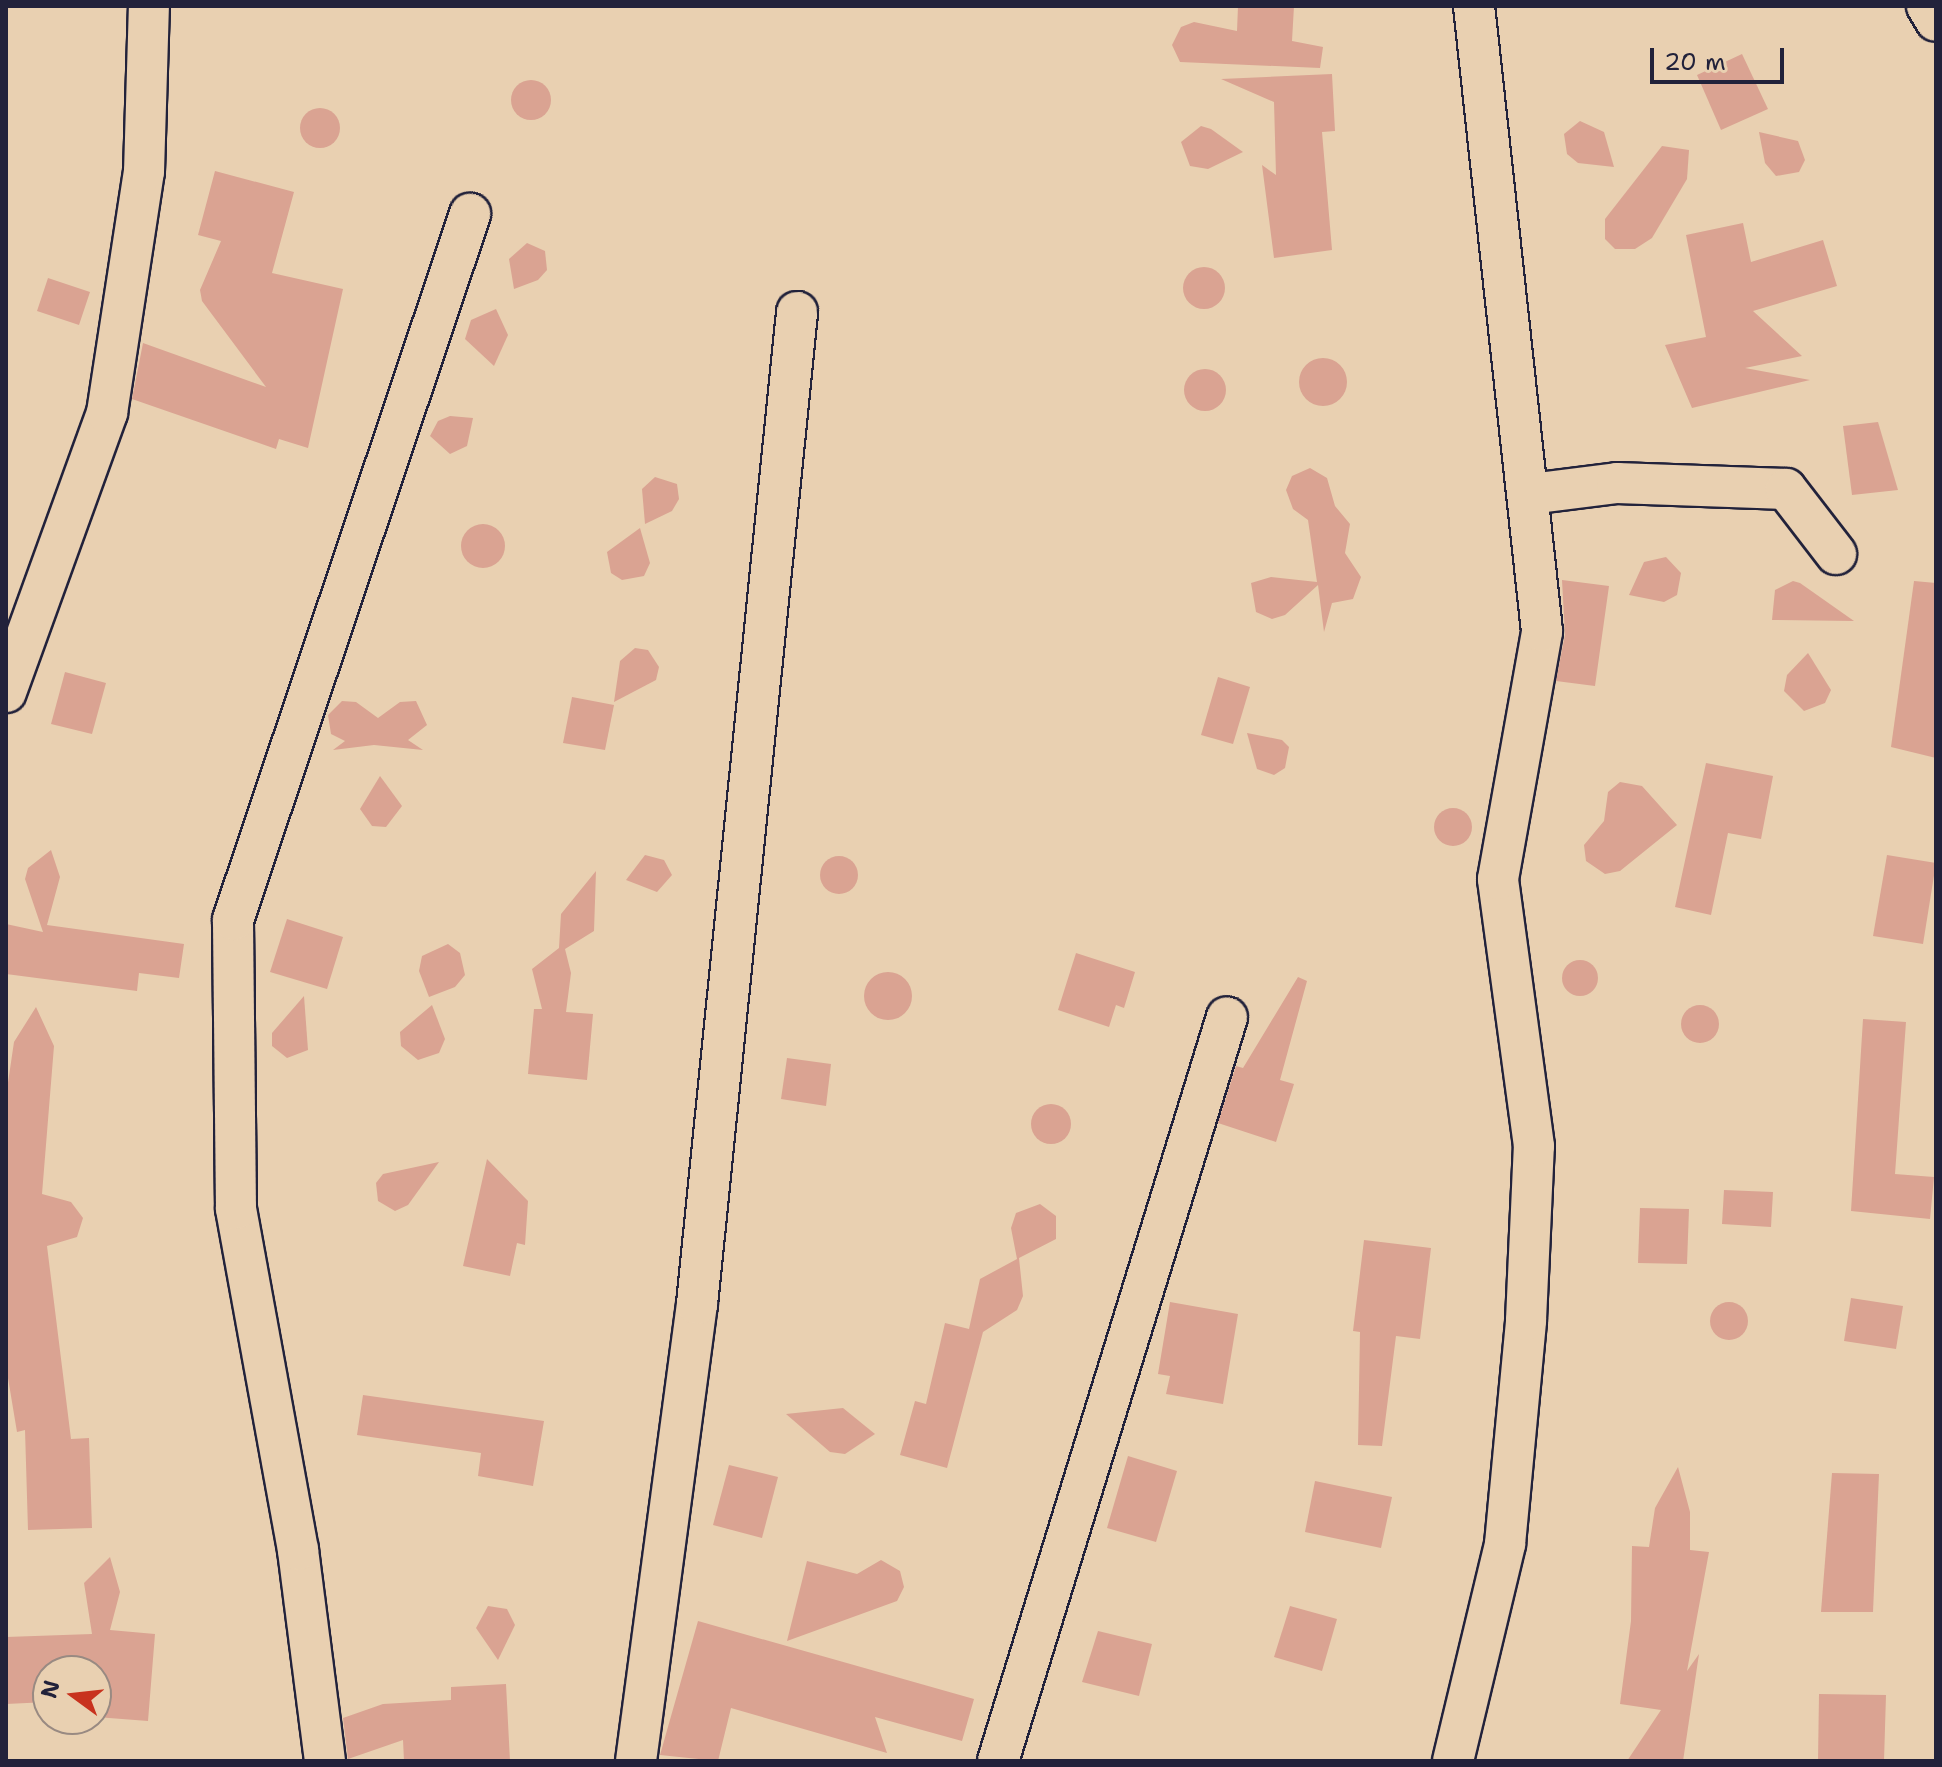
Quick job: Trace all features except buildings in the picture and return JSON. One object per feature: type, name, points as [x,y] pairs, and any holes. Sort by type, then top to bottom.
[{"type":"street","points":[[6,692],[107,413],[144,172],[149,6]]},
{"type":"street","points":[[1453,1761],[1505,1544],[1526,1320],[1534,1146],[1498,879],[1542,631],[1530,494],[1474,6]]},
{"type":"street","points":[[1927,6],[1936,21]]},
{"type":"street","points":[[325,1761],[298,1550],[236,1209],[233,920],[470,214]]},
{"type":"street","points":[[636,1761],[697,1304],[797,312]]},
{"type":"street","points":[[1530,494],[1617,483],[1786,489],[1836,554]]},
{"type":"street","points":[[998,1761],[1227,1017]]}]
